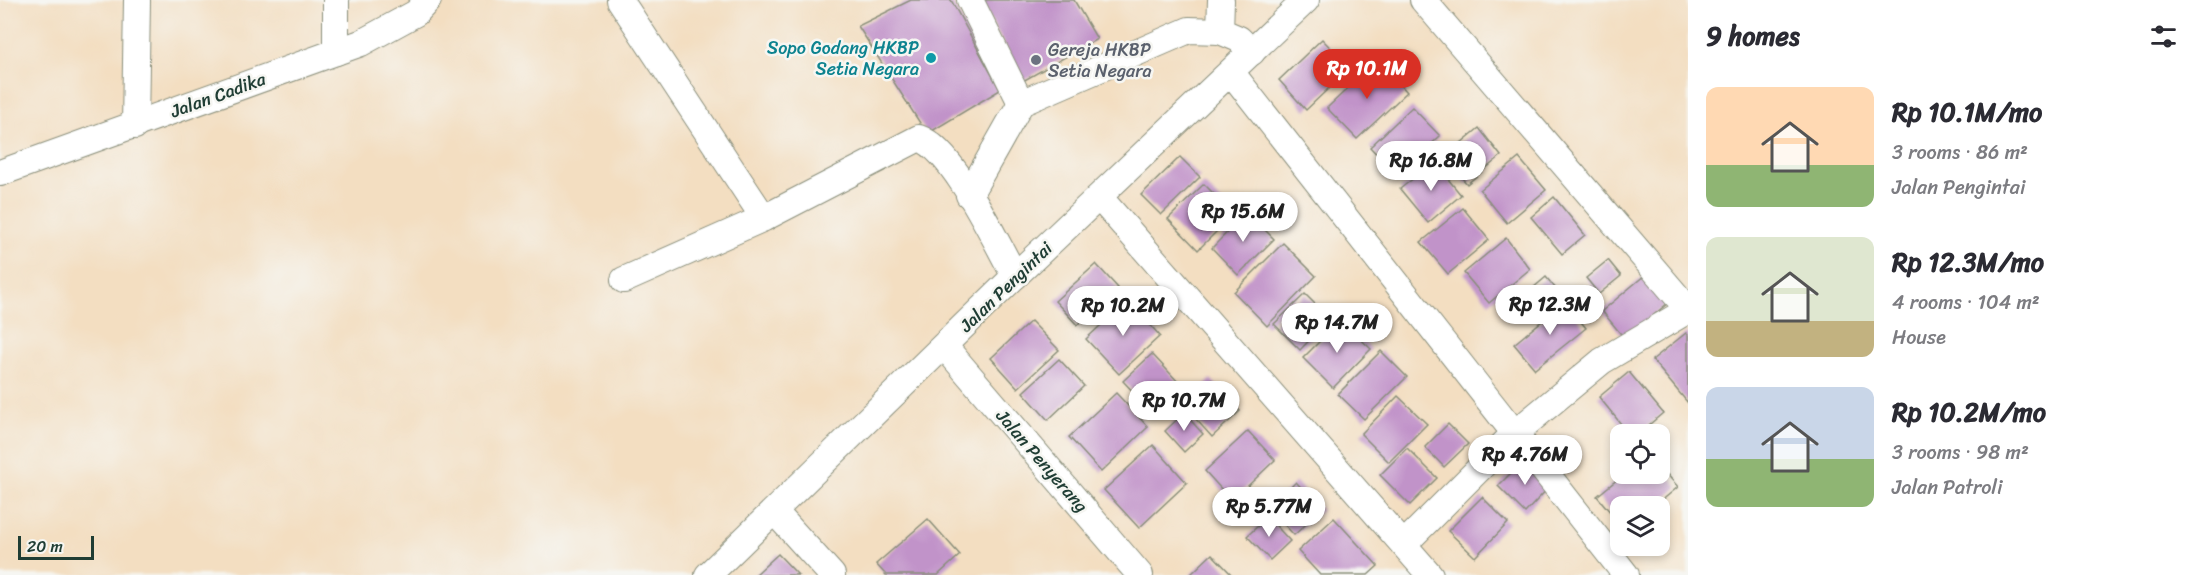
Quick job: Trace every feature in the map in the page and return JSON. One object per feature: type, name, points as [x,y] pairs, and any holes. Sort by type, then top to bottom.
[{"type":"street","points":[[135,126],[137,0]]},
{"type":"street","points":[[336,0],[336,52]]},
{"type":"street","name":"Jalan Cadika","points":[[0,173],[361,43],[416,13],[428,0]]},
{"type":"street","points":[[620,0],[764,218]]},
{"type":"street","points":[[970,0],[1021,103]]},
{"type":"street","points":[[1220,31],[1221,0]]},
{"type":"street","name":"Jalan Pengintai","points":[[708,575],[945,347],[1015,276],[1100,198],[1306,0]]},
{"type":"street","points":[[1404,544],[1515,433],[1602,361],[1688,310],[1423,0]]},
{"type":"street","points":[[969,195],[1021,103],[1189,30],[1220,31],[1239,39],[1252,52]]},
{"type":"street","points":[[1231,72],[1626,575]]},
{"type":"street","points":[[624,280],[764,218],[919,138],[934,146],[959,177],[1015,276]]},
{"type":"street","points":[[1100,198],[1430,575]]},
{"type":"street","name":"Jalan Penyerang","points":[[945,347],[1140,575]]},
{"type":"street","points":[[774,511],[831,575]]},
{"type":"building","name":"Sopo Godang HKBP Setia Negara","points":[[911,0],[951,0],[1000,90],[927,134],[858,26]]},
{"type":"building","name":"Gereja HKBP Setia Negara","points":[[980,0],[1074,0],[1097,39],[1023,81]]},
{"type":"building","points":[[1322,39],[1350,68],[1306,110],[1279,80]]},
{"type":"building","points":[[1378,60],[1407,92],[1357,139],[1327,108]]},
{"type":"building","points":[[1412,107],[1440,136],[1397,176],[1370,147]]},
{"type":"building","points":[[1479,128],[1501,156],[1467,184],[1444,157]]},
{"type":"building","points":[[1180,157],[1200,177],[1161,215],[1141,195]]},
{"type":"building","points":[[1519,158],[1546,190],[1507,223],[1480,190]]},
{"type":"building","points":[[1434,162],[1461,195],[1428,223],[1400,189]]},
{"type":"building","points":[[1204,184],[1234,214],[1198,250],[1168,219]]},
{"type":"building","points":[[1554,197],[1585,235],[1562,254],[1531,217]]},
{"type":"building","points":[[1463,208],[1489,240],[1448,274],[1421,242]]},
{"type":"building","points":[[1247,212],[1274,239],[1238,275],[1212,248]]},
{"type":"building","points":[[1506,238],[1530,269],[1489,303],[1464,273]]},
{"type":"building","points":[[1283,243],[1316,276],[1267,326],[1234,292]]},
{"type":"building","points":[[1608,260],[1621,276],[1599,294],[1586,278]]},
{"type":"building","points":[[1096,264],[1118,288],[1077,325],[1055,301]]},
{"type":"building","points":[[1645,275],[1668,303],[1625,339],[1602,311]]},
{"type":"building","points":[[1546,277],[1561,295],[1535,317],[1520,299]]},
{"type":"building","points":[[1305,294],[1330,319],[1300,350],[1274,324]]},
{"type":"building","points":[[1128,300],[1160,336],[1119,374],[1086,339]]},
{"type":"building","points":[[1565,302],[1586,328],[1535,369],[1514,344]]},
{"type":"building","points":[[1341,320],[1371,349],[1333,388],[1303,358]]},
{"type":"building","points":[[1031,321],[1059,350],[1018,388],[991,358]]},
{"type":"building","points":[[1686,333],[1688,335],[1688,403],[1652,360]]},
{"type":"building","points":[[1381,351],[1407,377],[1364,419],[1338,394]]},
{"type":"building","points":[[1152,354],[1181,385],[1152,412],[1123,381]]},
{"type":"building","points":[[1059,359],[1084,386],[1048,420],[1023,392]]},
{"type":"building","points":[[1629,372],[1663,413],[1650,424],[1621,424],[1599,397]]},
{"type":"building","points":[[1211,379],[1240,411],[1212,437],[1183,405]]},
{"type":"building","points":[[1116,393],[1148,427],[1101,472],[1069,437]]},
{"type":"building","points":[[1398,396],[1427,424],[1389,462],[1361,434]]},
{"type":"building","points":[[1184,413],[1203,434],[1184,452],[1165,431]]},
{"type":"building","points":[[1448,424],[1468,444],[1444,467],[1425,447]]},
{"type":"building","points":[[1248,431],[1275,460],[1232,501],[1205,471]]},
{"type":"building","points":[[1153,445],[1187,483],[1139,528],[1104,490]]},
{"type":"building","points":[[1407,448],[1437,478],[1410,505],[1380,475]]},
{"type":"building","points":[[1525,459],[1551,485],[1525,513],[1498,486]]},
{"type":"building","points":[[1670,478],[1678,487],[1667,496],[1610,496],[1610,512],[1597,496],[1612,484],[1670,484]]},
{"type":"building","points":[[1296,482],[1322,510],[1294,535],[1269,508]]},
{"type":"building","points":[[1482,497],[1508,523],[1475,557],[1448,531]]},
{"type":"building","points":[[1268,517],[1290,541],[1270,560],[1247,536]]},
{"type":"building","points":[[1334,518],[1378,566],[1368,575],[1320,575],[1298,551]]},
{"type":"building","points":[[928,519],[960,555],[938,575],[886,575],[876,564]]},
{"type":"building","points":[[778,554],[798,575],[755,575]]},
{"type":"building","points":[[1212,554],[1232,575],[1190,575]]},
{"type":"place","name":"Sopo Godang HKBP Setia Negara","points":[[931,58]]},
{"type":"place","name":"Gereja HKBP Setia Negara","points":[[1036,60]]}]
